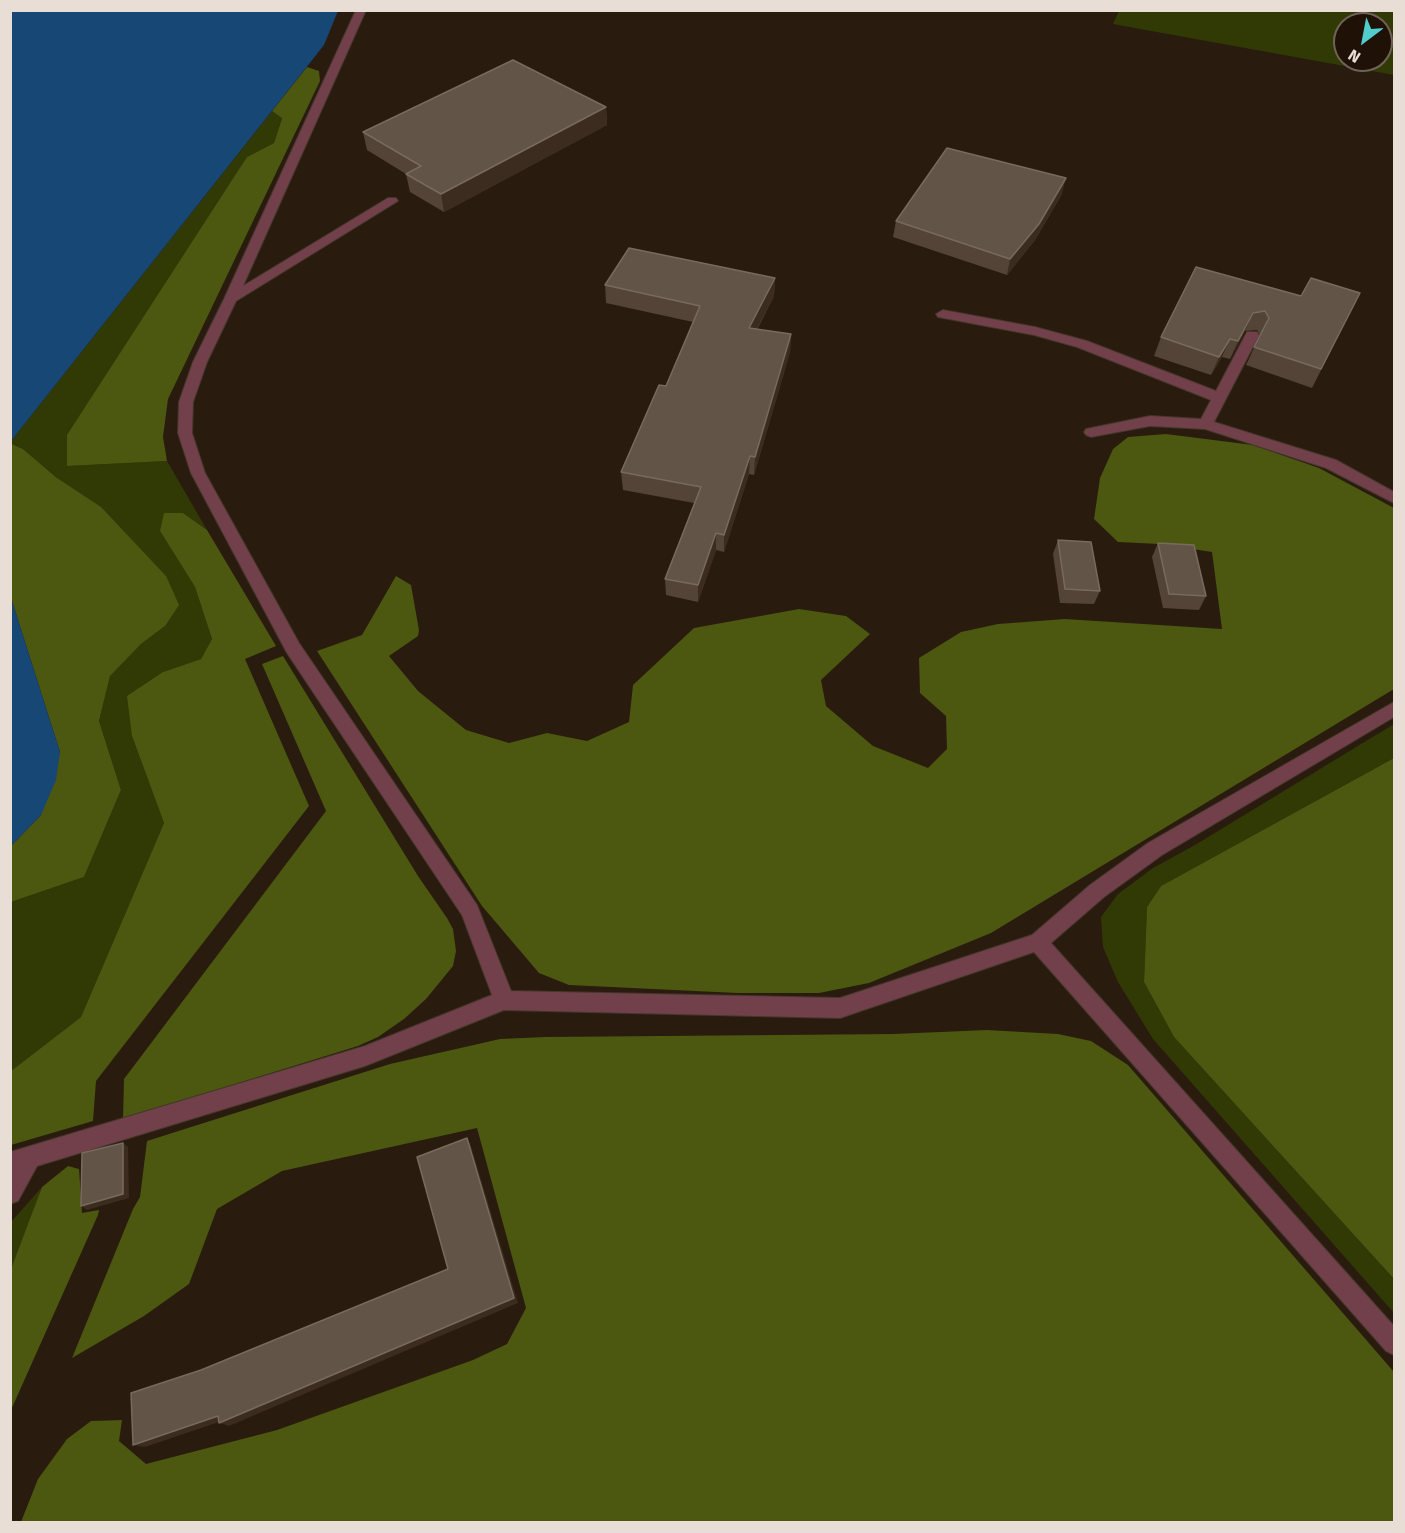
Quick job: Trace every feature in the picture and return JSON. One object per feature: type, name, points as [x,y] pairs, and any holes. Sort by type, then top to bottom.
[{"type":"lane","points":[[361,10],[231,299],[200,362],[186,402],[185,433],[198,473],[293,648],[470,911],[504,1000]]},
{"type":"lane","points":[[231,299],[392,201]]},
{"type":"lane","points":[[943,314],[1035,331],[1082,344],[1220,398]]},
{"type":"lane","points":[[1206,424],[1252,335]]},
{"type":"lane","points":[[1091,432],[1150,421],[1206,424],[1331,464],[1395,498]]},
{"type":"lane","points":[[10,1193],[20,1160],[365,1056],[504,1000],[840,1008],[1038,942],[1097,891],[1155,849],[1395,709]]},
{"type":"lane","points":[[1038,942],[1395,1343]]},
{"type":"green space","points":[[1119,11],[1394,11],[1394,75],[1377,72],[1393,72],[1393,12],[1333,12],[1333,64],[1113,24]]},
{"type":"green space","points":[[307,67],[319,71],[320,81],[168,399],[163,437],[167,461],[67,466],[67,435],[247,157],[274,143],[282,118],[272,111]]},
{"type":"green space","points":[[272,111],[282,117],[274,143],[247,157],[67,466],[167,461],[207,530],[183,513],[160,531],[195,587],[212,639],[201,659],[163,672],[132,736],[164,823],[81,1017],[11,1071],[11,902],[84,877],[121,790],[99,721],[110,675],[141,644],[165,626],[57,478],[11,441]]},
{"type":"green space","points":[[1166,434],[1253,445],[1319,468],[1394,508],[1394,689],[991,933],[869,983],[819,993],[737,993],[569,985],[539,973],[482,906],[317,651],[362,635],[396,576],[411,585],[419,630],[418,636],[389,656],[418,691],[466,730],[509,743],[547,733],[587,741],[629,722],[633,685],[694,628],[799,609],[846,616],[870,634],[821,680],[826,706],[873,746],[928,768],[947,749],[946,716],[920,693],[919,658],[961,632],[998,624],[1065,619],[1222,629],[1212,552],[1159,544],[1118,542],[1094,519],[1100,478],[1113,449],[1128,437]]},
{"type":"green space","points":[[10,443],[23,449],[57,478],[101,507],[166,576],[179,605],[165,626],[141,644],[110,676],[99,721],[121,790],[84,877],[11,902],[11,846],[41,815],[60,752],[11,598]]},
{"type":"green space","points":[[164,513],[183,513],[207,530],[276,646],[245,659],[309,806],[96,1081],[93,1121],[11,1145],[11,1071],[81,1017],[164,823],[132,736],[127,696],[163,672],[201,659],[212,639],[195,587],[160,531]]},
{"type":"green space","points":[[283,656],[418,876],[447,918],[453,929],[456,951],[453,966],[426,999],[404,1019],[378,1037],[358,1046],[123,1119],[124,1079],[326,811],[262,664]]},
{"type":"green space","points":[[1394,724],[1394,758],[1161,886],[1147,907],[1144,982],[1174,1037],[1394,1279],[1394,1313],[1153,1039],[1118,982],[1103,947],[1101,917],[1118,894],[1153,868]]},
{"type":"green space","points":[[1394,758],[1394,1279],[1174,1037],[1144,982],[1147,907],[1161,886]]},
{"type":"green space","points":[[987,1030],[1058,1034],[1091,1041],[1128,1065],[1394,1372],[1394,1522],[21,1522],[38,1479],[67,1439],[91,1421],[122,1420],[119,1441],[146,1464],[277,1430],[473,1360],[507,1344],[526,1308],[477,1128],[282,1171],[217,1209],[189,1284],[144,1316],[72,1358],[140,1197],[147,1141],[390,1064],[500,1039],[893,1034]]},
{"type":"green space","points":[[68,1166],[79,1169],[82,1213],[99,1210],[98,1215],[11,1410],[11,1269],[42,1187]]},
{"type":"green space","points":[[42,1187],[26,1231],[11,1269],[11,1222]]},
{"type":"water","points":[[11,10],[338,11],[324,45],[11,441]]},
{"type":"water","points":[[11,598],[60,752],[56,780],[41,815],[11,846]]},
{"type":"building","points":[[513,60],[606,107],[441,194],[406,174],[421,166],[363,132]]},
{"type":"building","points":[[947,148],[1066,178],[1039,224],[1010,259],[896,221]]},
{"type":"building","points":[[629,248],[775,278],[749,328],[791,334],[755,457],[750,456],[724,535],[716,533],[698,585],[665,579],[701,487],[621,472],[659,385],[666,386],[700,306],[605,285]]},
{"type":"building","points":[[1196,267],[1301,296],[1311,278],[1360,293],[1321,369],[1254,347],[1269,318],[1265,311],[1253,313],[1238,341],[1230,339],[1219,357],[1161,337]]},
{"type":"building","points":[[1058,540],[1091,542],[1100,591],[1065,589]]},
{"type":"building","points":[[1158,543],[1194,545],[1206,596],[1169,594]]},
{"type":"building","points":[[467,1138],[514,1298],[219,1423],[218,1416],[133,1445],[131,1393],[201,1370],[448,1269],[417,1157]]},
{"type":"building","points":[[123,1143],[123,1194],[81,1206],[82,1153]]}]
